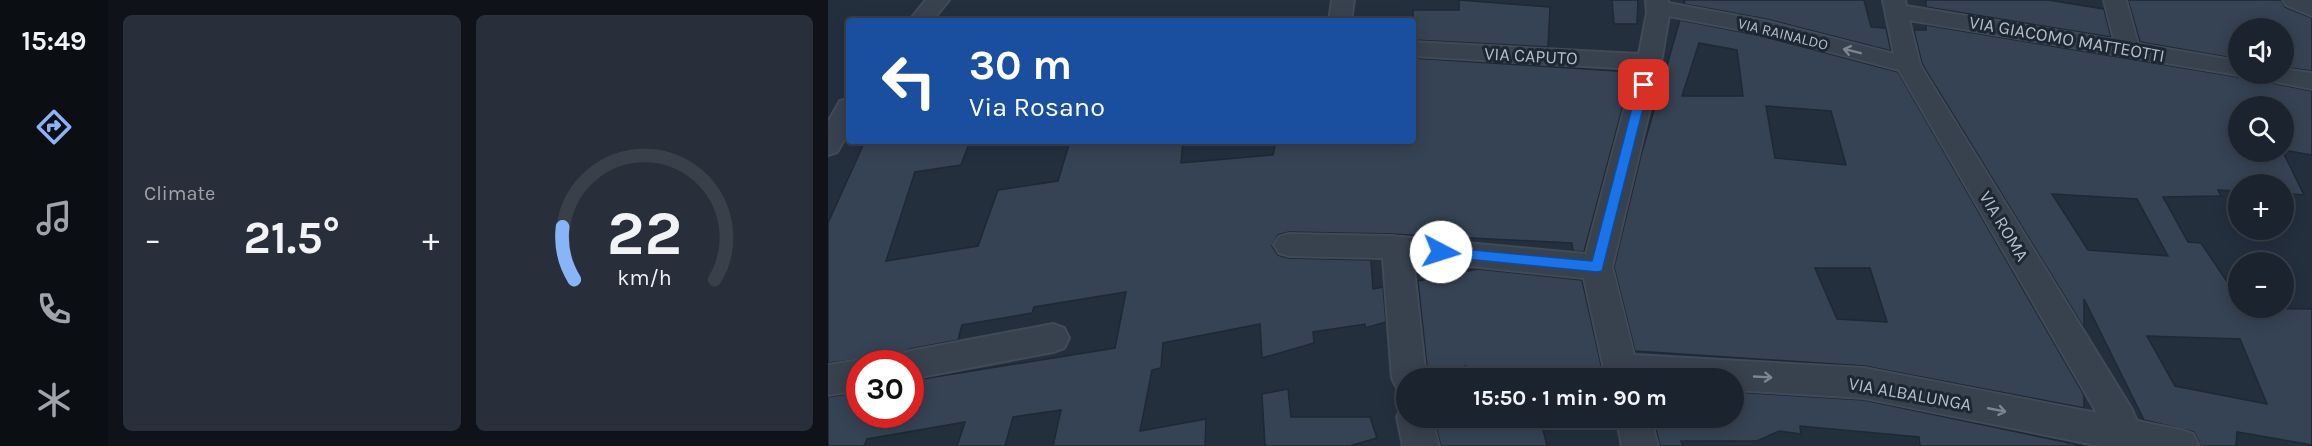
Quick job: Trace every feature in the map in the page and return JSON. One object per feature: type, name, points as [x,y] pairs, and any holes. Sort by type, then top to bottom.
[{"type":"street","points":[[923,18],[938,0]]},
{"type":"street","points":[[1340,18],[1343,0]]},
{"type":"street","points":[[2115,0],[2128,50]]},
{"type":"street","points":[[2294,0],[2312,9]]},
{"type":"street","points":[[1621,368],[1597,267],[1649,62],[1657,4]]},
{"type":"street","name":"VIA RAINALDO","points":[[1657,4],[1765,28],[1908,65]]},
{"type":"street","name":"VIA GIACOMO MATTEOTTI","points":[[1895,5],[2128,50],[2228,66]]},
{"type":"street","name":"VIA ROMA","points":[[1895,5],[1908,65],[2119,419],[2126,441]]},
{"type":"street","name":"VIA CAPUTO","points":[[1416,49],[1649,62]]},
{"type":"street","points":[[2294,78],[2312,81]]},
{"type":"street","points":[[828,110],[846,107]]},
{"type":"street","points":[[828,146],[846,112]]},
{"type":"street","points":[[1289,245],[1396,248],[1597,267]]},
{"type":"street","points":[[1396,248],[1408,368]]},
{"type":"street","points":[[924,362],[1053,338]]},
{"type":"street","points":[[828,381],[846,378]]},
{"type":"street","name":"VIA ALBALUNGA","points":[[1744,378],[1864,383],[2126,441],[2181,446]]},
{"type":"street","points":[[1417,428],[1421,446]]},
{"type":"street","points":[[1636,428],[1640,446]]},
{"type":"building","points":[[1459,0],[1550,7],[1548,47],[1416,40],[1416,18],[1413,18],[1413,10],[1459,10]]},
{"type":"building","points":[[1612,0],[1638,0],[1637,24],[1614,24]]},
{"type":"building","points":[[1685,0],[1864,0],[1871,27],[1886,28],[1891,51],[1766,19],[1684,4]]},
{"type":"building","points":[[1926,0],[2048,0],[2104,9],[2111,37],[1926,7]]},
{"type":"building","points":[[2128,0],[2281,0],[2285,7],[2312,18],[2312,71],[2294,69],[2294,18],[2228,18],[2228,57],[2140,42]]},
{"type":"building","points":[[1680,20],[1762,36],[1898,72],[2084,395],[2084,408],[1864,366],[1635,351],[1614,267],[1641,155]],"holes":[[[1699,43],[1737,50],[1743,96],[1682,96]],[[1766,106],[1831,111],[1846,165],[1775,158]],[[1815,268],[1870,268],[1887,322],[1837,319]]]},
{"type":"building","points":[[1926,25],[2228,75],[2228,84],[2277,84],[2312,91],[2312,155],[2294,152],[2294,96],[2228,96],[2228,162],[2288,162],[2294,174],[2228,174],[2228,190],[2218,190],[2221,196],[2163,197],[2188,242],[2201,243],[2228,283],[2228,318],[2294,318],[2294,309],[2312,309],[2312,445],[2237,432],[2236,446],[2201,446],[2194,432],[2144,420],[2084,299],[2084,328],[1922,64],[1914,30],[1926,30]],"holes":[[[2052,194],[2137,199],[2168,256],[2088,250]],[[2147,336],[2240,339],[2267,404],[2175,386]]]},
{"type":"building","points":[[1416,58],[1632,72],[1584,252],[1573,251],[1572,243],[1391,234],[1289,232],[1278,235],[1272,246],[1278,255],[1288,258],[1371,260],[1373,289],[1383,287],[1386,322],[1365,328],[1365,324],[1313,332],[1314,343],[1262,358],[1260,324],[1163,343],[1161,368],[1152,370],[1140,431],[1206,419],[1205,446],[1053,446],[1061,410],[1013,417],[1005,446],[957,446],[965,422],[867,439],[864,446],[828,446],[828,397],[846,394],[846,428],[924,428],[924,379],[1115,348],[1126,292],[1034,307],[1032,313],[962,325],[958,340],[908,350],[846,350],[846,361],[828,363],[828,223],[864,144],[969,144],[961,165],[915,172],[886,261],[978,246],[998,190],[1058,181],[1069,144],[1183,144],[1181,163],[1273,155],[1275,144],[1416,144]]},
{"type":"building","points":[[2294,175],[2304,195],[2294,194]]},
{"type":"building","points":[[1478,269],[1582,280],[1602,368],[1466,368],[1466,366],[1427,368],[1418,281]]},
{"type":"building","points":[[1288,389],[1291,417],[1370,417],[1377,438],[1350,446],[1265,446],[1262,394]]},
{"type":"building","points":[[1744,393],[1864,400],[2084,446],[1920,446],[1919,437],[1800,426],[1801,434],[1779,431],[1757,441],[1681,441],[1683,446],[1660,446],[1656,428],[1744,428]]},
{"type":"building","points":[[1436,428],[1543,428],[1547,446],[1441,446]]},
{"type":"route","points":[[1441,252],[1597,267],[1644,85]]}]
